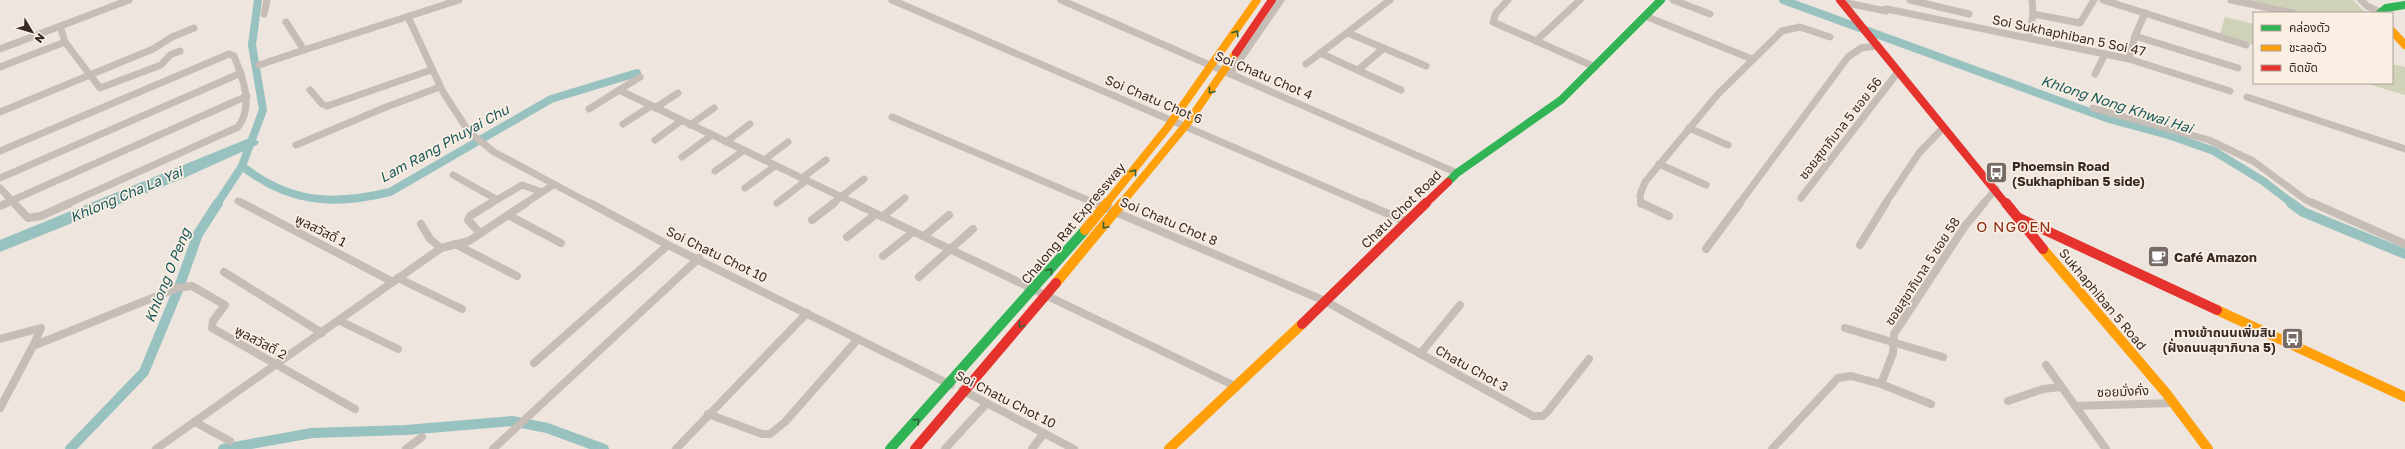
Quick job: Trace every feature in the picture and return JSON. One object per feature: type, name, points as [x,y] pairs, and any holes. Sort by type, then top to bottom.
[{"type":"main road","name":"Chalong Rat Expressway","points":[[890,449],[1022,304],[1113,198],[1224,51],[1258,0]]},
{"type":"main road","name":"Chalong Rat Expressway","points":[[915,449],[1123,204],[1186,126],[1272,0]]},
{"type":"main road","name":"Chatu Chot Road","points":[[1169,449],[1237,387],[1457,173],[1561,100],[1661,0]]},
{"type":"main road","name":"Sukhaphiban 5 Road","points":[[1841,1],[1943,128],[1996,189],[2173,403],[2208,449]]},
{"type":"main road","points":[[2381,12],[2386,8],[2405,5]]},
{"type":"main road","points":[[2393,33],[2405,45]]},
{"type":"main road","points":[[2019,218],[2046,229],[2405,397]]},
{"type":"street","points":[[0,49],[129,0]]},
{"type":"street","points":[[264,14],[267,0]]},
{"type":"street","points":[[258,65],[459,0]]},
{"type":"street","name":"Soi Chatu Chot 6","points":[[892,0],[1406,222]]},
{"type":"street","name":"Soi Chatu Chot 4","points":[[1061,0],[1457,173]]},
{"type":"street","points":[[1230,74],[1281,0]]},
{"type":"street","points":[[1306,64],[1390,0]]},
{"type":"street","points":[[1508,0],[1496,13],[1493,22],[1595,67]]},
{"type":"street","points":[[1536,41],[1580,0]]},
{"type":"street","points":[[1673,0],[1710,14]]},
{"type":"street","points":[[1910,0],[1934,3],[1968,14]]},
{"type":"street","points":[[2029,37],[2033,14],[2032,0]]},
{"type":"street","points":[[2033,14],[2080,23],[2094,0]]},
{"type":"street","points":[[2104,0],[2246,45]]},
{"type":"street","points":[[2231,0],[2288,12]]},
{"type":"street","points":[[2361,0],[2367,6],[2378,12]]},
{"type":"street","name":"Soi Sukhaphiban 5 Soi 47","points":[[1841,1],[1895,14],[1900,13],[2029,37],[2129,59],[2230,91]]},
{"type":"street","points":[[1932,15],[1934,3]]},
{"type":"street","points":[[2129,59],[2135,36],[2145,13]]},
{"type":"street","points":[[1645,16],[1752,59]]},
{"type":"street","name":"Soi Chatu Chot 10","points":[[408,17],[440,87],[469,132],[479,141],[553,184],[668,245],[699,258],[1074,449]]},
{"type":"street","points":[[286,22],[304,50]]},
{"type":"street","points":[[60,26],[65,42],[99,87],[102,88],[160,65],[170,55],[180,51]]},
{"type":"street","points":[[1670,216],[1647,207],[1639,199],[1645,182],[1689,128],[1752,59],[1785,29],[1800,27],[1830,37]]},
{"type":"street","points":[[0,112],[153,49],[172,37],[194,28]]},
{"type":"street","points":[[1348,33],[1426,66]]},
{"type":"street","points":[[2135,36],[2238,68]]},
{"type":"street","points":[[0,68],[65,42]]},
{"type":"street","points":[[1706,249],[1848,57],[1861,48],[1876,46]]},
{"type":"street","points":[[1358,70],[1384,48]]},
{"type":"street","points":[[1320,53],[1401,90]]},
{"type":"street","points":[[0,151],[225,56],[233,54],[241,74],[247,96],[243,121],[238,127],[41,216],[28,218],[0,188]]},
{"type":"street","points":[[2095,74],[2105,54]]},
{"type":"street","points":[[310,90],[322,104],[327,106],[431,70]]},
{"type":"street","name":"ซอยสุขาภิบาล 5 ซอย 56","points":[[1801,198],[1898,72]]},
{"type":"street","points":[[0,178],[241,74]]},
{"type":"street","points":[[589,109],[640,77]]},
{"type":"street","points":[[296,145],[383,109],[401,99],[440,87]]},
{"type":"street","points":[[619,90],[1237,387]]},
{"type":"street","points":[[623,124],[678,93]]},
{"type":"street","points":[[0,206],[247,96]]},
{"type":"street","points":[[2247,97],[2405,149]]},
{"type":"street","points":[[690,125],[714,108]]},
{"type":"street","points":[[2093,108],[2209,140],[2257,164],[2306,200],[2405,244]]},
{"type":"street","name":"Soi Chatu Chot 8","points":[[892,117],[1325,301]]},
{"type":"street","points":[[655,140],[681,121]]},
{"type":"street","points":[[726,142],[750,124]]},
{"type":"street","points":[[1689,128],[1728,145]]},
{"type":"street","points":[[1860,246],[1911,164],[1933,137],[1943,128]]},
{"type":"street","points":[[682,157],[712,135]]},
{"type":"street","points":[[764,160],[788,142]]},
{"type":"street","points":[[715,171],[744,151]]},
{"type":"street","points":[[777,203],[826,160]]},
{"type":"street","points":[[1659,164],[1706,185]]},
{"type":"street","points":[[745,188],[775,166]]},
{"type":"street","points":[[453,175],[496,199]]},
{"type":"street","points":[[812,220],[864,179]]},
{"type":"street","points":[[156,449],[340,321],[441,248],[469,240],[480,234],[553,184]]},
{"type":"street","points":[[480,234],[467,218],[496,199],[522,185],[542,192]]},
{"type":"street","name":"ซอยสุขาภิบาล 5 ซอย 58","points":[[1881,384],[1892,360],[1895,343],[1894,334],[1965,226],[1996,189]]},
{"type":"street","points":[[847,237],[905,198]]},
{"type":"street","name":"พูลสวัสดิ์ 1","points":[[238,201],[395,280],[462,309]]},
{"type":"street","points":[[508,215],[561,243]]},
{"type":"street","points":[[924,236],[949,215]]},
{"type":"street","points":[[421,224],[430,240],[441,248]]},
{"type":"street","points":[[919,277],[973,229]]},
{"type":"street","points":[[883,256],[913,232]]},
{"type":"street","points":[[456,244],[517,276]]},
{"type":"street","points":[[534,363],[668,245]]},
{"type":"street","points":[[495,447],[699,258]]},
{"type":"street","points":[[224,272],[322,333]]},
{"type":"street","name":"พูลสวัสดิ์ 2","points":[[33,346],[177,288],[192,286],[225,305],[213,321],[212,328],[355,410]]},
{"type":"street","name":"Chatu Chot 3","points":[[1325,301],[1506,403],[1537,417],[1548,411],[1589,359]]},
{"type":"street","points":[[1420,354],[1460,305]]},
{"type":"street","points":[[676,449],[708,414],[807,313]]},
{"type":"street","points":[[340,321],[398,349]]},
{"type":"street","points":[[0,339],[41,328],[0,408]]},
{"type":"street","points":[[1845,328],[1943,357]]},
{"type":"street","points":[[708,414],[762,434],[770,434],[785,422],[858,339]]},
{"type":"street","points":[[2046,365],[2106,449]]},
{"type":"street","points":[[1772,449],[1838,378],[1851,376],[1881,384],[1910,397],[1931,404]]},
{"type":"street","points":[[2008,401],[2043,389],[2061,387]]},
{"type":"street","name":"ซอยมั่งคั่ง","points":[[2075,406],[2173,403]]},
{"type":"street","points":[[945,449],[987,404]]},
{"type":"street","points":[[195,422],[230,441]]},
{"type":"street","points":[[1032,449],[1044,433]]},
{"type":"street","points":[[406,449],[422,437]]},
{"type":"green space","points":[[2239,0],[2353,0],[2365,12],[2302,12]]},
{"type":"green space","points":[[2225,17],[2253,24],[2253,45],[2220,34]]},
{"type":"green space","points":[[2393,64],[2405,67],[2405,95],[2368,84],[2393,84]]},
{"type":"waterway","name":"Khlong O Peng","points":[[242,166],[263,110],[252,45],[258,0]]},
{"type":"waterway","name":"Khlong Nong Khwai Hai","points":[[1783,0],[2109,119],[2168,135],[2214,151],[2263,181],[2293,204]]},
{"type":"waterway","name":"Lam Rang Phuyai Chu","points":[[242,166],[277,188],[312,198],[331,200],[349,199],[390,192],[551,99],[637,73]]},
{"type":"waterway","name":"Khlong Cha La Yai","points":[[0,246],[179,174],[252,142]]},
{"type":"waterway","name":"Khlong O Peng","points":[[217,204],[242,166]]},
{"type":"waterway","name":"Khlong O Peng","points":[[70,449],[144,372],[178,290],[198,234],[218,203]]},
{"type":"waterway","name":"Khlong Nong Khwai Hai","points":[[2291,203],[2303,212],[2405,254]]},
{"type":"waterway","name":"Khlong O Peng","points":[[223,449],[312,433],[406,430],[512,421],[547,428],[604,449]]},
{"type":"traffic: fast","points":[[1448,182],[1457,173],[1561,100],[1661,0]]},
{"type":"traffic: fast","points":[[2381,12],[2386,8],[2405,5]]},
{"type":"traffic: fast","points":[[890,449],[959,374],[1085,230]]},
{"type":"traffic: slow","points":[[1085,230],[1167,128],[1257,0]]},
{"type":"traffic: slow","points":[[2393,32],[2405,45]]},
{"type":"traffic: slow","points":[[1056,283],[1186,125],[1236,53]]},
{"type":"traffic: slow","points":[[2043,249],[2166,393],[2208,449]]},
{"type":"traffic: slow","points":[[2217,310],[2405,397]]},
{"type":"traffic: slow","points":[[1169,449],[1302,324]]},
{"type":"traffic: jam","points":[[1236,53],[1272,0]]},
{"type":"traffic: jam","points":[[1840,0],[2043,249]]},
{"type":"traffic: jam","points":[[1302,324],[1448,182]]},
{"type":"traffic: jam","points":[[2019,218],[2217,310]]},
{"type":"traffic: jam","points":[[915,449],[1056,283]]},
{"type":"place","name":"Phoemsin Road (Sukhaphiban 5 side)","points":[[1996,173]]},
{"type":"place","name":"Café Amazon","points":[[2159,257]]},
{"type":"place","name":"ทางเข้าถนนเพิ่มสิน (ฝั่งถนนสุขาภิบาล 5)","points":[[2292,339]]},
{"type":"district","name":"O NGOEN","points":[[2014,226]]}]
